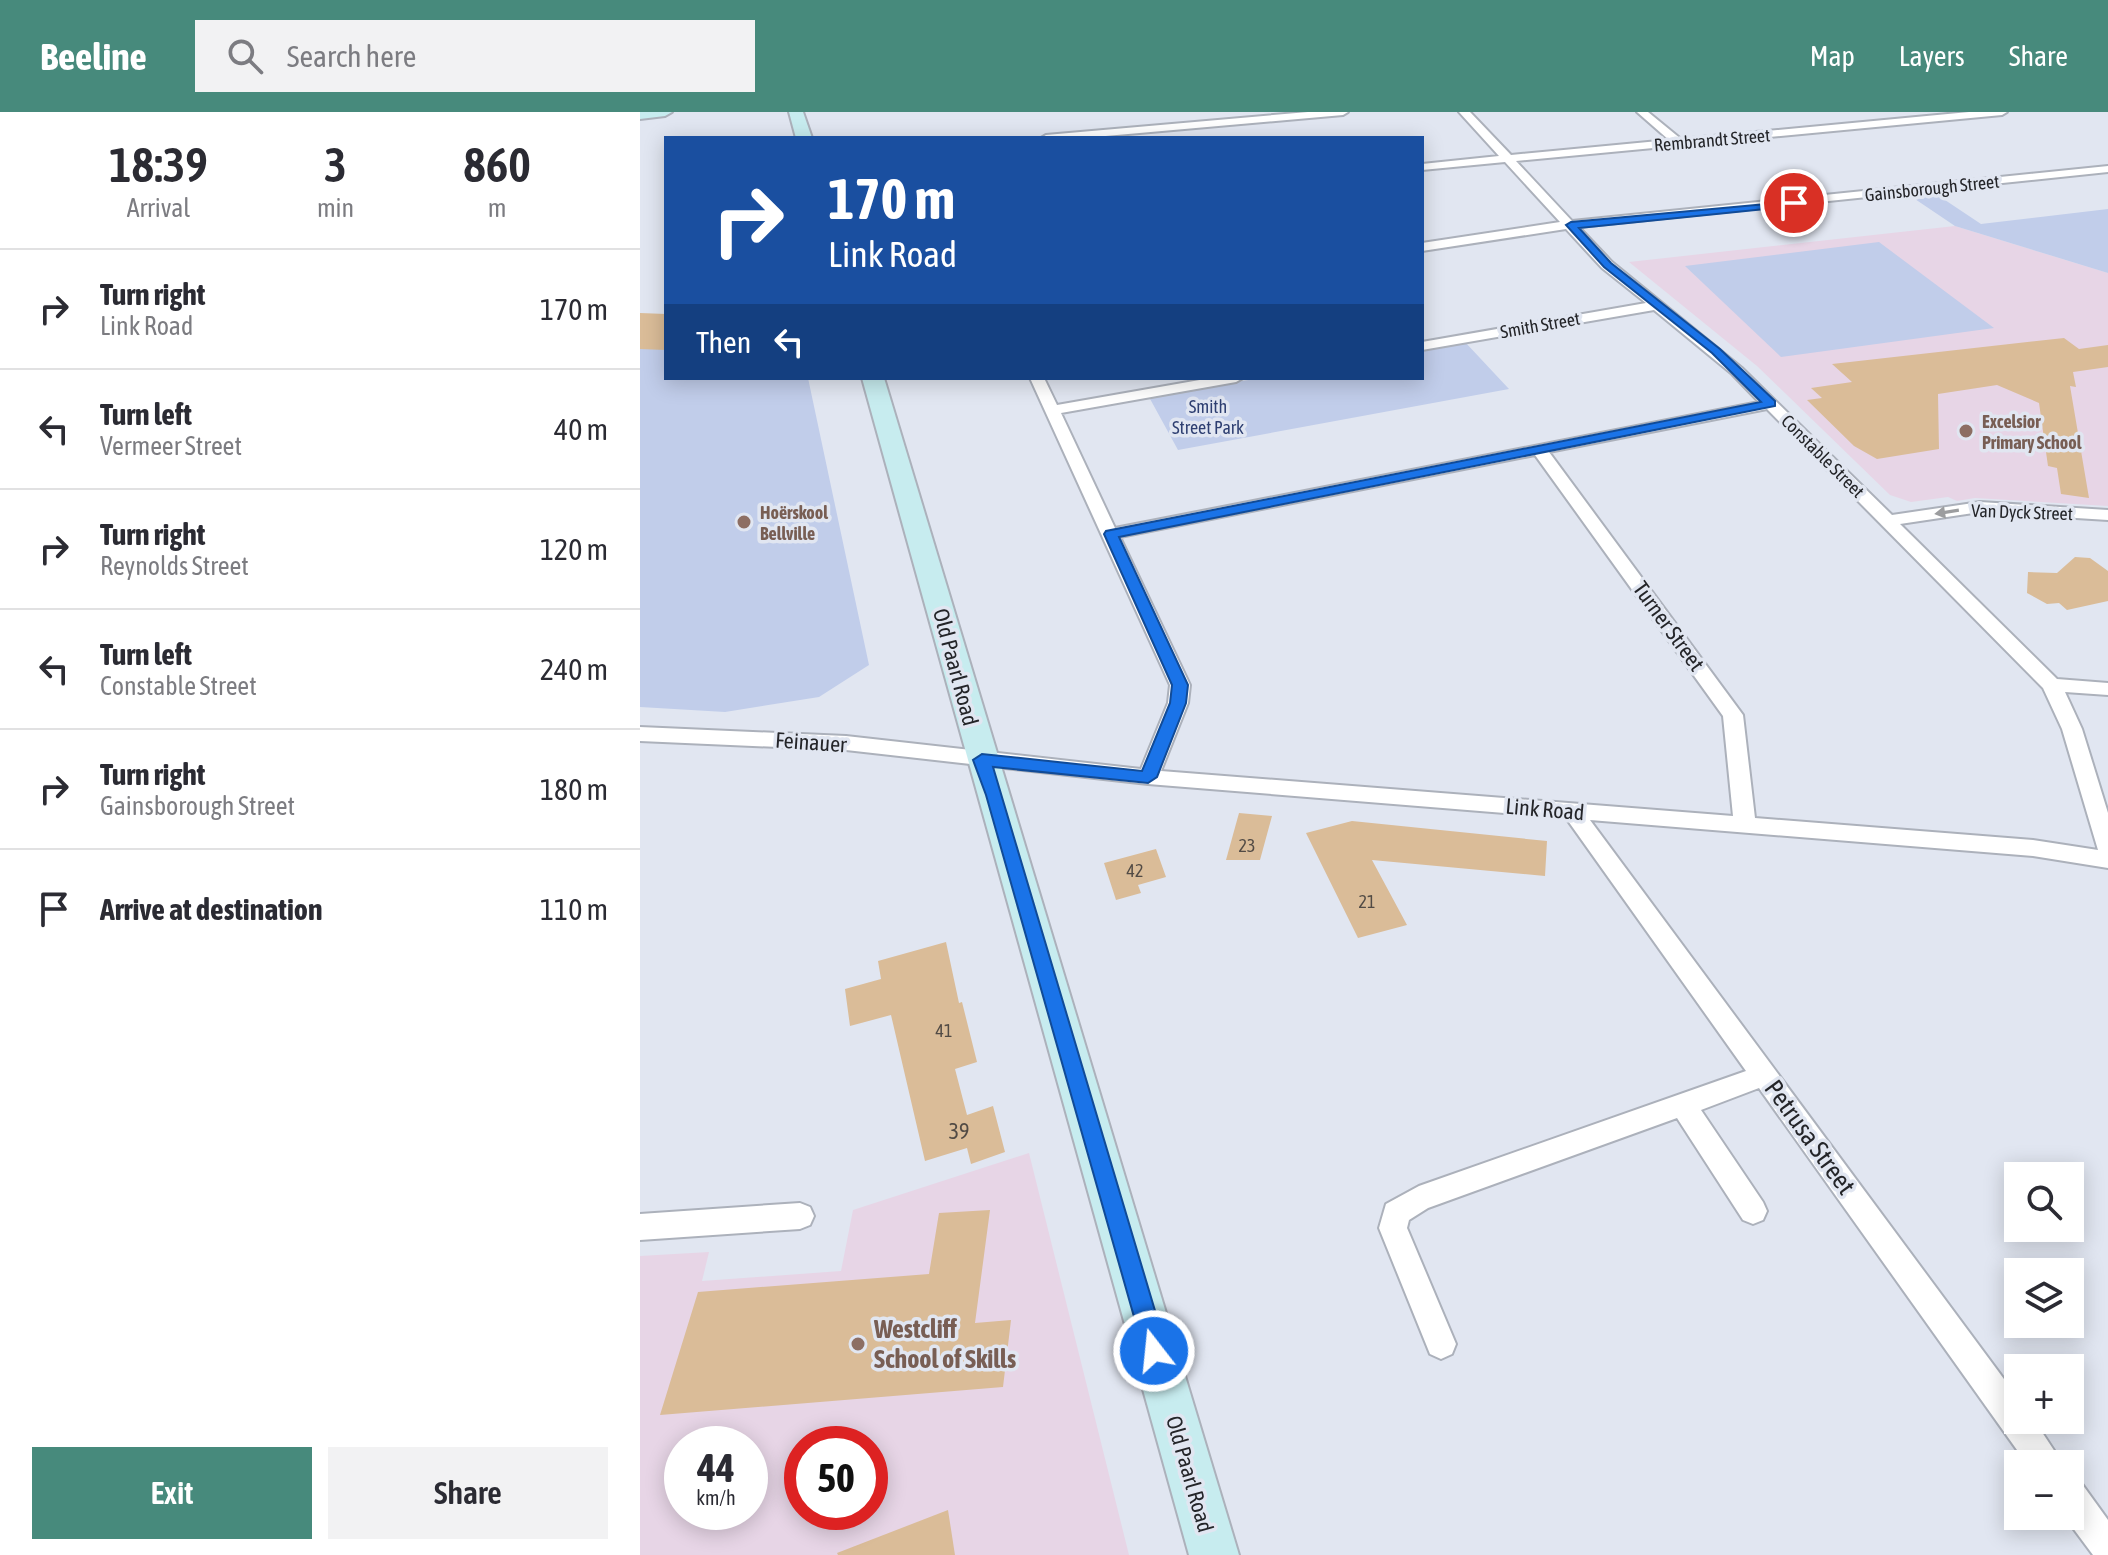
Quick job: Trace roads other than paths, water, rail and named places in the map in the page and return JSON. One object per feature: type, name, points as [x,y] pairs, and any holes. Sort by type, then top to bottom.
[{"type":"main road","points":[[640,114],[665,112]]},
{"type":"main road","points":[[796,112],[803,136]]},
{"type":"main road","name":"Old Paarl Road","points":[[874,380],[1214,1555]]},
{"type":"street","points":[[1069,136],[1343,112]]},
{"type":"street","name":"Constable Street","points":[[1464,112],[1607,265],[1716,351],[2052,685],[2072,729],[2108,849]]},
{"type":"street","points":[[1642,112],[1679,143]]},
{"type":"street","name":"Rembrandt Street","points":[[1424,167],[2002,112]]},
{"type":"street","name":"Gainsborough Street","points":[[1424,247],[1571,225],[2108,169]]},
{"type":"street","name":"Smith Street","points":[[1424,346],[1658,305]]},
{"type":"street","points":[[1038,380],[1180,685],[1178,703],[1148,777]]},
{"type":"street","points":[[1052,410],[1224,380]]},
{"type":"street","points":[[1111,534],[1770,404]]},
{"type":"street","name":"Turner Street","points":[[1539,449],[1733,715],[1745,825]]},
{"type":"street","name":"Van Dyck Street","points":[[1888,521],[1980,507],[2108,515]]},
{"type":"street","points":[[2052,685],[2108,689]]},
{"type":"street","name":"Feinauer","points":[[640,734],[795,739],[982,760]]},
{"type":"street","name":"Link Road","points":[[982,760],[1148,777],[2033,848],[2108,860]]},
{"type":"street","name":"Petrusa Street","points":[[1572,811],[2037,1450]]},
{"type":"street","points":[[1441,1344],[1393,1228],[1396,1213],[1419,1199],[1766,1075]]},
{"type":"street","points":[[1683,1105],[1753,1211]]},
{"type":"street","points":[[640,1227],[800,1216]]},
{"type":"street","points":[[2084,1515],[2108,1548]]},
{"type":"place","name":"Excelsior Primary School","points":[[1966,431]]},
{"type":"place","name":"Hoërskool Bellville","points":[[744,522]]},
{"type":"place","name":"Westcliff School of Skills","points":[[858,1344]]},
{"type":"park label","name":"Smith Street Park","points":[[1208,416]]}]
